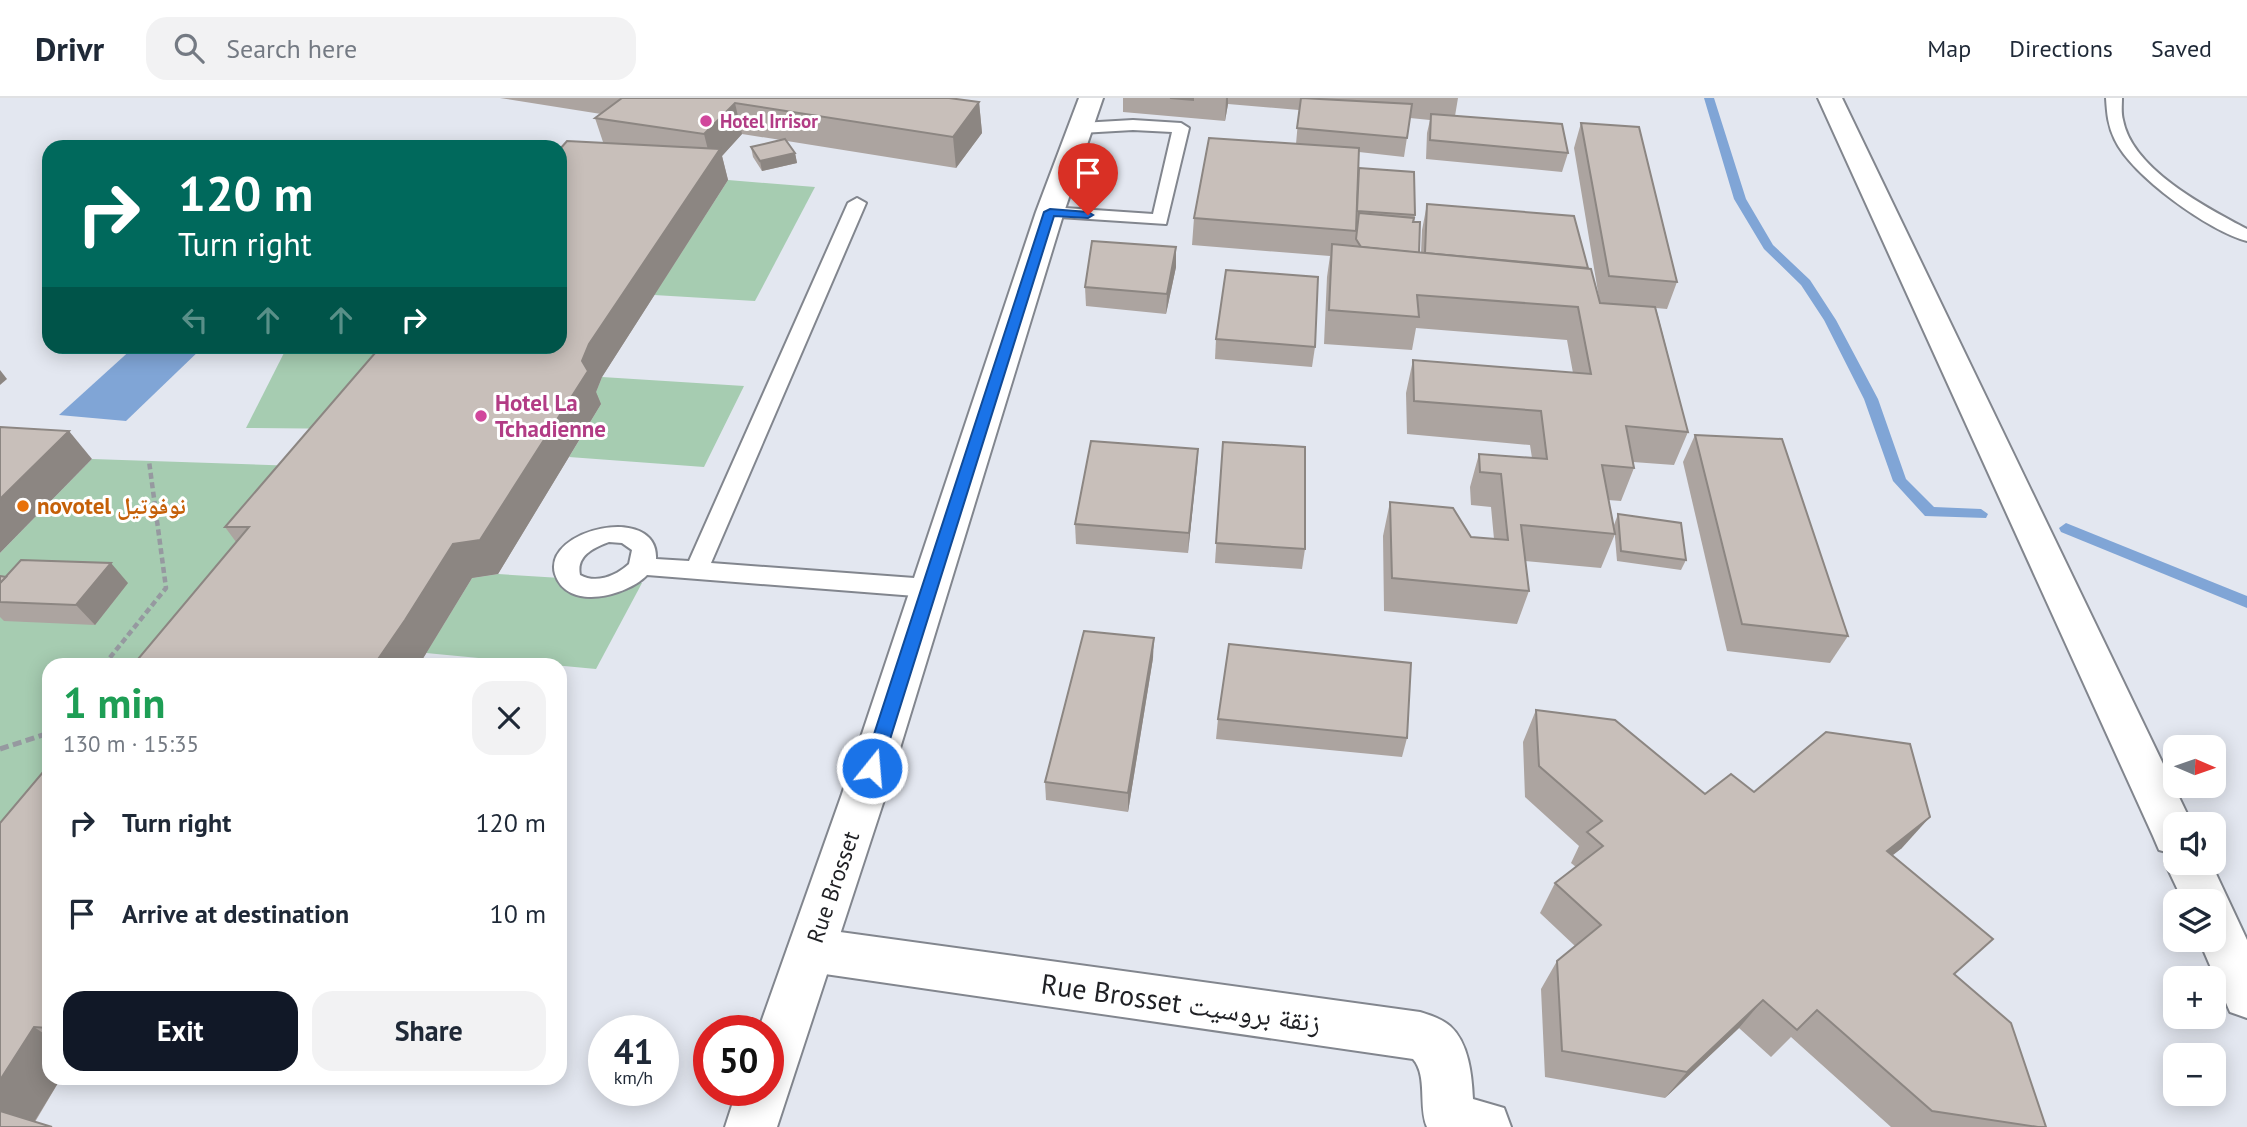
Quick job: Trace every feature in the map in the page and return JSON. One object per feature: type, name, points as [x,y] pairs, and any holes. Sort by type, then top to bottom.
[{"type":"street","points":[[1830,98],[2164,812]]},
{"type":"street","name":"Rue Brosset","points":[[784,1029],[864,794],[1050,212],[1086,113]]},
{"type":"street","points":[[2226,947],[2247,995]]},
{"type":"street","name":"Rue Brosset زنقة بروسيت","points":[[811,950],[1420,1036],[1429,1039],[1441,1051],[1449,1117],[1458,1123],[1485,1127]]},
{"type":"street","points":[[751,1127],[758,1106]]},
{"type":"lane","points":[[2114,98],[2112,112],[2116,126],[2135,157],[2173,191],[2247,236]]},
{"type":"lane","points":[[1050,212],[1160,220],[1181,128],[1133,125],[1086,113]]},
{"type":"lane","points":[[696,571],[857,203]]},
{"type":"lane","points":[[640,566],[928,589]]},
{"type":"path","points":[[110,658],[166,588],[149,461]]},
{"type":"path","points":[[0,749],[42,735]]},
{"type":"green space","points":[[728,180],[815,187],[755,301],[654,295]]},
{"type":"green space","points":[[283,354],[434,354],[358,429],[246,428]]},
{"type":"green space","points":[[602,377],[744,386],[704,467],[569,457],[601,404],[595,394]]},
{"type":"green space","points":[[92,459],[327,467],[195,658],[42,658],[42,850],[0,902],[0,553]]},
{"type":"green space","points":[[498,574],[642,583],[596,669],[567,666],[567,658],[479,658],[426,653],[472,578]]},
{"type":"water","points":[[126,354],[196,354],[126,421],[59,415]]},
{"type":"building","points":[[622,98],[949,98],[979,102],[953,137],[735,103],[704,134],[595,118]]},
{"type":"building","points":[[1301,98],[1412,104],[1407,138],[1297,128]]},
{"type":"building","points":[[1431,114],[1562,124],[1568,153],[1430,140]]},
{"type":"building","points":[[1581,123],[1639,127],[1677,282],[1609,276]]},
{"type":"building","points":[[1209,138],[1359,148],[1356,231],[1194,218]]},
{"type":"building","points":[[785,139],[795,153],[760,161],[751,147]]},
{"type":"building","name":"Hotel La Tchadienne","points":[[567,141],[720,149],[589,344],[582,361],[588,371],[480,540],[453,544],[379,658],[139,658],[249,527],[225,527],[374,354],[567,354]]},
{"type":"building","points":[[1359,168],[1414,172],[1415,215],[1357,211]]},
{"type":"building","points":[[1427,204],[1574,216],[1588,268],[1425,253]]},
{"type":"building","points":[[1359,213],[1414,218],[1413,222],[1420,222],[1419,253],[1361,247],[1356,239]]},
{"type":"building","points":[[1092,241],[1176,247],[1167,294],[1085,287]]},
{"type":"building","points":[[1332,244],[1591,269],[1600,303],[1655,307],[1688,432],[1626,426],[1634,468],[1602,465],[1615,534],[1521,525],[1529,591],[1392,578],[1390,502],[1453,508],[1471,537],[1508,540],[1501,474],[1480,472],[1479,454],[1547,459],[1541,411],[1414,401],[1413,360],[1591,374],[1578,307],[1417,295],[1419,317],[1329,310]]},
{"type":"building","points":[[1226,270],[1318,277],[1315,347],[1216,339]]},
{"type":"building","points":[[0,427],[69,431],[0,499]]},
{"type":"building","points":[[1695,435],[1782,439],[1848,636],[1742,624]]},
{"type":"building","points":[[1091,441],[1198,449],[1189,533],[1075,524]]},
{"type":"building","points":[[1223,442],[1305,447],[1305,549],[1216,543]]},
{"type":"building","points":[[1618,514],[1681,523],[1686,560],[1621,551]]},
{"type":"building","points":[[21,560],[111,563],[76,605],[0,602],[0,583]]},
{"type":"building","points":[[1084,631],[1154,638],[1128,793],[1045,782]]},
{"type":"building","points":[[1229,644],[1411,663],[1407,738],[1218,719]]},
{"type":"building","points":[[1536,710],[1615,720],[1705,794],[1731,774],[1754,792],[1826,732],[1910,744],[1930,817],[1887,851],[1993,939],[1954,974],[2011,1023],[2046,1127],[1932,1111],[1817,1010],[1797,1030],[1763,1000],[1687,1072],[1562,1051],[1557,961],[1601,925],[1555,883],[1603,846],[1587,832],[1602,821],[1539,766]]},
{"type":"building","points":[[42,773],[42,1028],[34,1027],[0,1080],[0,823]]},
{"type":"building","points":[[0,1111],[52,1127],[0,1127]]},
{"type":"waterway","points":[[1709,98],[1740,199],[1768,247],[1806,283],[1830,320],[1871,399],[1900,481],[1930,512],[1981,514]]},
{"type":"waterway","points":[[2066,528],[2247,602]]},
{"type":"place","name":"Hotel Irrisor","points":[[706,121]]},
{"type":"place","name":"Hotel La Tchadienne","points":[[481,416]]},
{"type":"place","name":"novotel نوفوتيل","points":[[23,506]]},
{"type":"route","points":[[872,768],[1050,212],[1088,215]]}]
